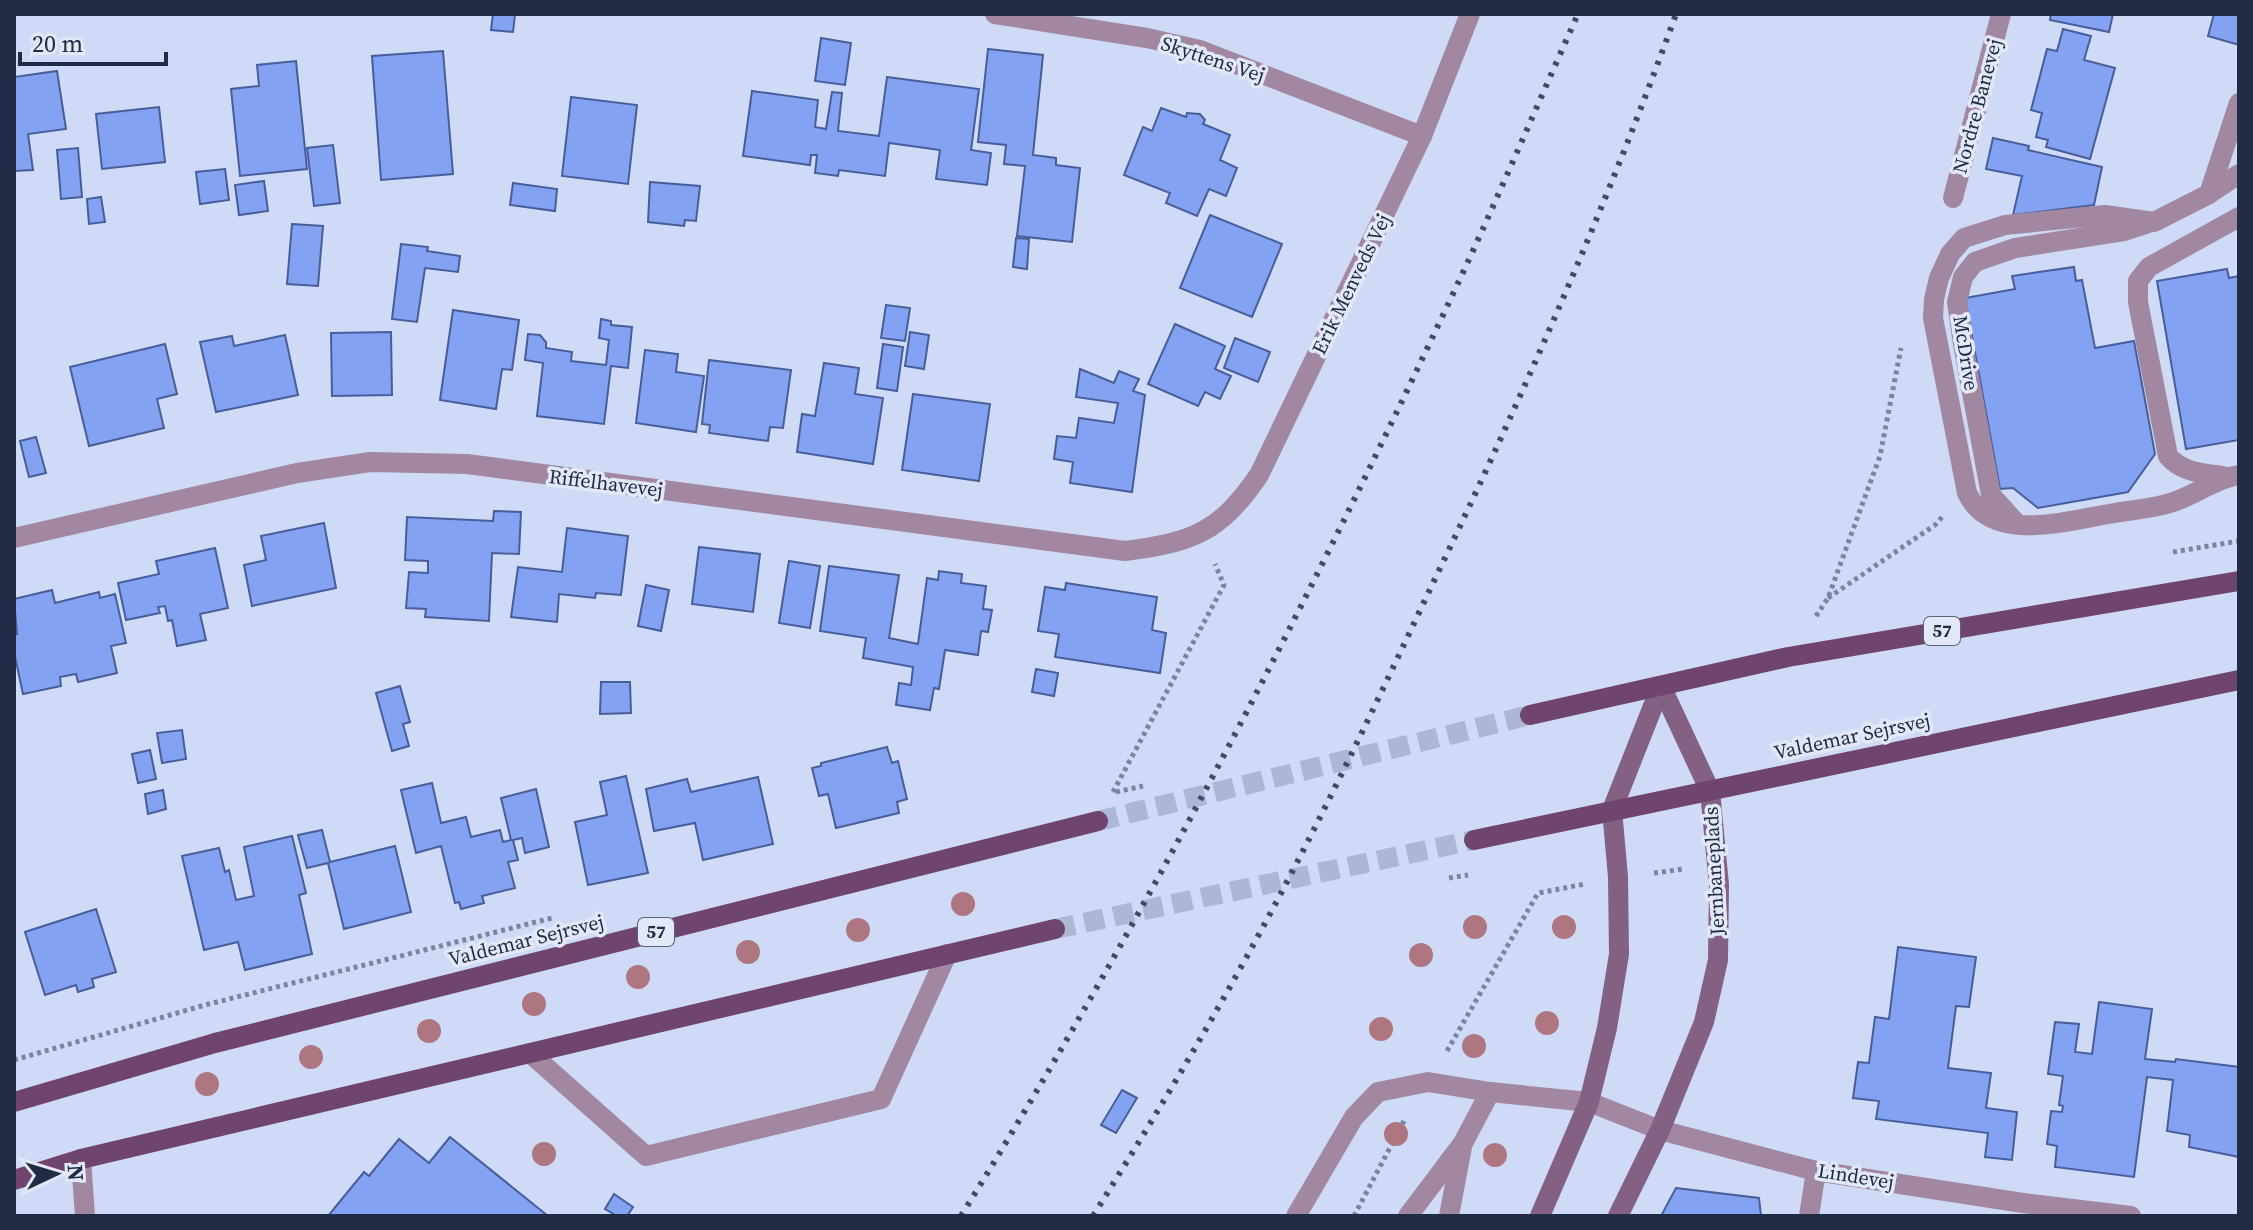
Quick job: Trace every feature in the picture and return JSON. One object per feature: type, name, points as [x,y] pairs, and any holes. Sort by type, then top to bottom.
[{"type":"main road","name":"57","points":[[1530,715],[1788,657],[2239,581]]},
{"type":"main road","name":"Valdemar Sejrsvej","points":[[1474,840],[2239,680]]},
{"type":"main road","name":"Valdemar Sejrsvej","points":[[14,1102],[215,1043],[1098,821]]},
{"type":"main road","points":[[14,1180],[81,1159],[1055,929]]},
{"type":"street","name":"Skyttens Vej","points":[[995,14],[1147,38],[1200,50],[1422,136]]},
{"type":"street","name":"Erik Menveds Vej","points":[[1202,534],[1229,513],[1259,475],[1422,136],[1470,14]]},
{"type":"street","name":"Nordre Banevej","points":[[1953,198],[2001,14]]},
{"type":"street","points":[[2209,194],[2239,103]]},
{"type":"street","points":[[2227,140],[2239,121]]},
{"type":"street","name":"McDrive","points":[[2018,525],[1991,495],[1957,302],[1963,277],[1975,262],[2015,248],[2124,231],[2154,222],[2209,194],[2239,174]]},
{"type":"street","points":[[2154,222],[2105,215],[2005,225],[1964,238],[1950,254],[1939,278],[1933,318],[1970,499],[1985,515],[2034,527],[2170,503],[2234,476]]},
{"type":"street","points":[[2234,476],[2184,469],[2175,465],[2168,456],[2138,302],[2138,281],[2149,267],[2239,217]]},
{"type":"street","name":"Riffelhavevej","points":[[14,538],[297,473],[370,462],[410,461],[467,464],[1125,551],[1165,546],[1202,534]]},
{"type":"street","points":[[1540,1216],[1589,1102],[1607,1028],[1619,954],[1618,877],[1612,810],[1661,686]]},
{"type":"street","name":"Jernbaneplads","points":[[1618,1216],[1660,1130],[1704,1022],[1718,960],[1716,864],[1710,791],[1661,686]]},
{"type":"street","points":[[530,1053],[646,1156],[881,1099],[947,954]]},
{"type":"street","points":[[1296,1216],[1354,1117],[1378,1092],[1428,1082]]},
{"type":"street","name":"Lindevej","points":[[1428,1082],[1589,1102],[1660,1130],[1816,1171],[2021,1209],[2131,1216]]},
{"type":"street","points":[[1408,1216],[1463,1143],[1490,1092]]},
{"type":"street","points":[[1449,1216],[1463,1143]]},
{"type":"street","points":[[81,1159],[85,1216]]},
{"type":"street","points":[[1809,1216],[1816,1171]]},
{"type":"path","points":[[1808,627],[1828,598],[1880,456],[1903,336]]},
{"type":"path","points":[[1828,598],[1935,525],[1959,500],[1970,499]]},
{"type":"path","points":[[1098,821],[1215,601]]},
{"type":"path","points":[[1354,1216],[1411,1109],[1538,893],[1618,877],[1716,864]]},
{"type":"building","points":[[493,14],[515,14],[513,32],[491,30]]},
{"type":"building","points":[[2051,14],[2113,14],[2109,32],[2050,20]]},
{"type":"building","points":[[2214,14],[2239,14],[2239,45],[2208,36]]},
{"type":"building","points":[[2063,29],[2091,36],[2084,60],[2115,68],[2090,159],[2046,147],[2048,140],[2036,137],[2042,113],[2031,110],[2047,49],[2057,51]]},
{"type":"building","points":[[821,38],[851,43],[845,85],[815,81]]},
{"type":"building","points":[[988,49],[1043,55],[1033,155],[1056,158],[1056,165],[1080,168],[1072,242],[1017,236],[1025,166],[1004,164],[1006,145],[978,142]]},
{"type":"building","points":[[443,51],[453,174],[381,180],[372,56]]},
{"type":"building","points":[[296,61],[307,169],[240,176],[231,89],[259,86],[257,65]]},
{"type":"building","points":[[57,71],[66,129],[28,134],[33,170],[14,171],[14,77]]},
{"type":"building","points":[[887,77],[979,89],[971,150],[991,153],[987,185],[936,179],[940,150],[889,143],[885,176],[839,170],[838,176],[815,173],[817,155],[811,155],[810,165],[743,156],[752,91],[818,100],[815,127],[826,129],[832,92],[842,93],[838,131],[879,136]]},
{"type":"building","points":[[571,97],[637,105],[628,184],[562,176]]},
{"type":"building","points":[[159,107],[165,162],[102,169],[96,114]]},
{"type":"building","points":[[1161,108],[1186,117],[1187,113],[1200,114],[1205,120],[1203,124],[1230,135],[1220,160],[1237,168],[1226,196],[1209,189],[1197,216],[1166,203],[1170,193],[1124,175],[1143,127],[1152,131]]},
{"type":"building","points":[[1993,138],[2029,146],[2028,150],[2102,167],[2094,205],[2013,215],[2022,176],[1986,169]]},
{"type":"building","points":[[333,145],[340,203],[314,206],[307,148]]},
{"type":"building","points":[[78,148],[82,197],[61,199],[57,150]]},
{"type":"building","points":[[225,169],[229,200],[200,204],[196,172]]},
{"type":"building","points":[[264,181],[268,211],[239,215],[235,185]]},
{"type":"building","points":[[650,182],[700,186],[696,221],[685,220],[684,226],[648,222]]},
{"type":"building","points":[[513,183],[557,189],[555,211],[510,205]]},
{"type":"building","points":[[101,197],[105,222],[89,224],[87,199]]},
{"type":"building","points":[[1210,215],[1282,244],[1252,317],[1180,288]]},
{"type":"building","points":[[292,224],[323,226],[318,286],[287,284]]},
{"type":"building","points":[[1016,238],[1029,239],[1027,269],[1013,267]]},
{"type":"building","points":[[401,244],[428,247],[427,251],[460,256],[458,272],[425,268],[417,322],[392,319]]},
{"type":"building","points":[[2074,267],[2076,281],[2082,280],[2095,348],[2134,341],[2155,454],[2128,492],[2038,508],[2013,488],[2000,489],[1965,298],[2015,289],[2012,276]]},
{"type":"building","points":[[2227,269],[2229,278],[2239,276],[2239,440],[2186,449],[2157,281]]},
{"type":"building","points":[[886,305],[910,308],[905,341],[881,338]]},
{"type":"building","points":[[453,310],[519,320],[512,370],[502,369],[496,409],[440,400]]},
{"type":"building","points":[[601,319],[611,321],[611,325],[632,327],[628,368],[611,366],[604,424],[537,416],[543,363],[525,360],[528,334],[540,335],[546,342],[546,348],[572,352],[571,361],[606,365],[609,340],[599,338]]},
{"type":"building","points":[[1175,324],[1225,346],[1215,369],[1231,376],[1220,399],[1205,392],[1198,406],[1148,384]]},
{"type":"building","points":[[391,332],[392,395],[332,396],[331,333]]},
{"type":"building","points":[[910,332],[929,335],[924,369],[905,366]]},
{"type":"building","points":[[285,335],[298,395],[216,412],[200,342],[232,336],[234,346]]},
{"type":"building","points":[[1235,338],[1270,352],[1258,382],[1224,368]]},
{"type":"building","points":[[165,344],[177,394],[157,399],[164,428],[89,446],[70,367]]},
{"type":"building","points":[[883,344],[903,347],[897,391],[877,388]]},
{"type":"building","points":[[645,350],[678,354],[676,372],[704,376],[696,432],[636,423]]},
{"type":"building","points":[[709,360],[791,370],[783,428],[770,427],[768,441],[709,433],[710,425],[702,424]]},
{"type":"building","points":[[824,363],[859,368],[855,394],[883,398],[873,464],[797,452],[802,414],[815,416]]},
{"type":"building","points":[[1080,369],[1114,383],[1119,371],[1139,379],[1133,391],[1145,395],[1132,492],[1070,483],[1073,462],[1054,459],[1057,436],[1076,438],[1079,418],[1114,423],[1118,403],[1076,397]]},
{"type":"building","points":[[913,394],[990,404],[979,481],[902,470]]},
{"type":"building","points":[[36,437],[46,473],[29,477],[20,441]]},
{"type":"building","points":[[494,511],[521,512],[519,554],[492,553],[489,621],[425,617],[426,609],[406,608],[409,572],[428,573],[428,561],[405,560],[407,517],[493,521]]},
{"type":"building","points":[[324,523],[336,588],[252,606],[244,565],[266,560],[261,536]]},
{"type":"building","points":[[567,528],[628,536],[621,595],[596,593],[595,598],[559,594],[557,622],[511,617],[518,567],[562,572]]},
{"type":"building","points":[[699,547],[760,554],[753,612],[692,604]]},
{"type":"building","points":[[215,548],[228,608],[200,614],[206,640],[177,646],[172,620],[168,621],[165,606],[158,607],[160,613],[126,620],[118,583],[159,574],[156,561]]},
{"type":"building","points":[[789,561],[820,566],[810,628],[779,623]]},
{"type":"building","points":[[829,566],[899,575],[889,638],[918,644],[927,578],[938,580],[939,571],[962,574],[961,583],[986,586],[983,609],[992,610],[988,632],[981,631],[978,655],[945,650],[939,689],[934,688],[930,710],[896,705],[899,683],[911,685],[913,667],[863,658],[866,638],[820,631]]},
{"type":"building","points":[[1066,583],[1157,597],[1152,630],[1166,633],[1160,673],[1055,657],[1059,634],[1038,631],[1045,587],[1065,590]]},
{"type":"building","points":[[646,585],[669,590],[661,631],[638,626]]},
{"type":"building","points":[[52,590],[55,603],[99,592],[100,598],[115,594],[126,643],[111,646],[117,673],[78,682],[76,674],[60,677],[61,686],[23,694],[14,652],[14,635],[17,634],[14,599]]},
{"type":"building","points":[[1036,669],[1058,673],[1054,696],[1032,692]]},
{"type":"building","points":[[601,682],[630,682],[631,713],[600,714]]},
{"type":"building","points":[[400,686],[410,722],[403,724],[409,746],[392,751],[376,693]]},
{"type":"building","points":[[182,730],[186,759],[162,763],[157,733]]},
{"type":"building","points":[[887,747],[892,763],[898,761],[907,799],[897,802],[899,813],[836,828],[828,794],[819,796],[812,768]]},
{"type":"building","points":[[150,750],[156,779],[138,783],[132,754]]},
{"type":"building","points":[[626,776],[648,873],[588,885],[575,822],[607,815],[600,782]]},
{"type":"building","points":[[758,777],[773,844],[703,860],[695,823],[654,831],[646,789],[687,779],[691,792]]},
{"type":"building","points":[[432,783],[441,823],[466,817],[471,837],[500,830],[503,842],[511,840],[501,798],[536,789],[549,847],[525,853],[522,838],[513,840],[518,860],[508,862],[515,888],[482,896],[484,903],[461,909],[459,902],[455,903],[441,846],[416,853],[401,790]]},
{"type":"building","points":[[163,790],[166,809],[148,814],[145,794]]},
{"type":"building","points":[[322,830],[330,862],[395,846],[411,912],[344,929],[328,863],[307,868],[298,835]]},
{"type":"building","points":[[292,836],[306,893],[299,895],[312,954],[245,970],[238,942],[204,950],[182,856],[219,848],[225,872],[229,870],[236,900],[254,896],[244,847]]},
{"type":"building","points":[[96,909],[116,972],[92,979],[94,987],[78,992],[76,985],[45,995],[25,932]]},
{"type":"building","points":[[1898,947],[1976,957],[1969,1007],[1956,1006],[1948,1068],[1991,1073],[1986,1108],[2017,1112],[2012,1160],[1985,1157],[1988,1133],[1876,1119],[1879,1101],[1853,1098],[1858,1062],[1869,1063],[1875,1017],[1889,1019]]},
{"type":"building","points":[[2099,1002],[2152,1009],[2145,1059],[2175,1062],[2176,1059],[2239,1067],[2239,1157],[2189,1147],[2190,1135],[2167,1131],[2173,1080],[2147,1077],[2134,1177],[2055,1167],[2057,1146],[2047,1144],[2051,1111],[2062,1112],[2063,1106],[2059,1105],[2063,1076],[2048,1074],[2055,1022],[2079,1024],[2075,1052],[2092,1054]]},
{"type":"building","points":[[1122,1090],[1137,1098],[1116,1133],[1101,1125]]},
{"type":"building","points":[[450,1137],[548,1216],[328,1216],[364,1172],[369,1176],[399,1139],[429,1163]]},
{"type":"building","points":[[1676,1188],[1759,1198],[1761,1216],[1661,1216]]},
{"type":"building","points":[[614,1194],[633,1207],[627,1216],[617,1216],[605,1209]]},
{"type":"tunnel","points":[[1098,821],[1530,715]]},
{"type":"tunnel","points":[[1055,929],[1474,840]]},
{"type":"railway","points":[[961,1216],[1030,1103],[1161,873],[1285,638],[1459,281],[1578,14]]},
{"type":"railway","points":[[1093,1216],[1231,985],[1355,746],[1562,302],[1676,14]]}]
